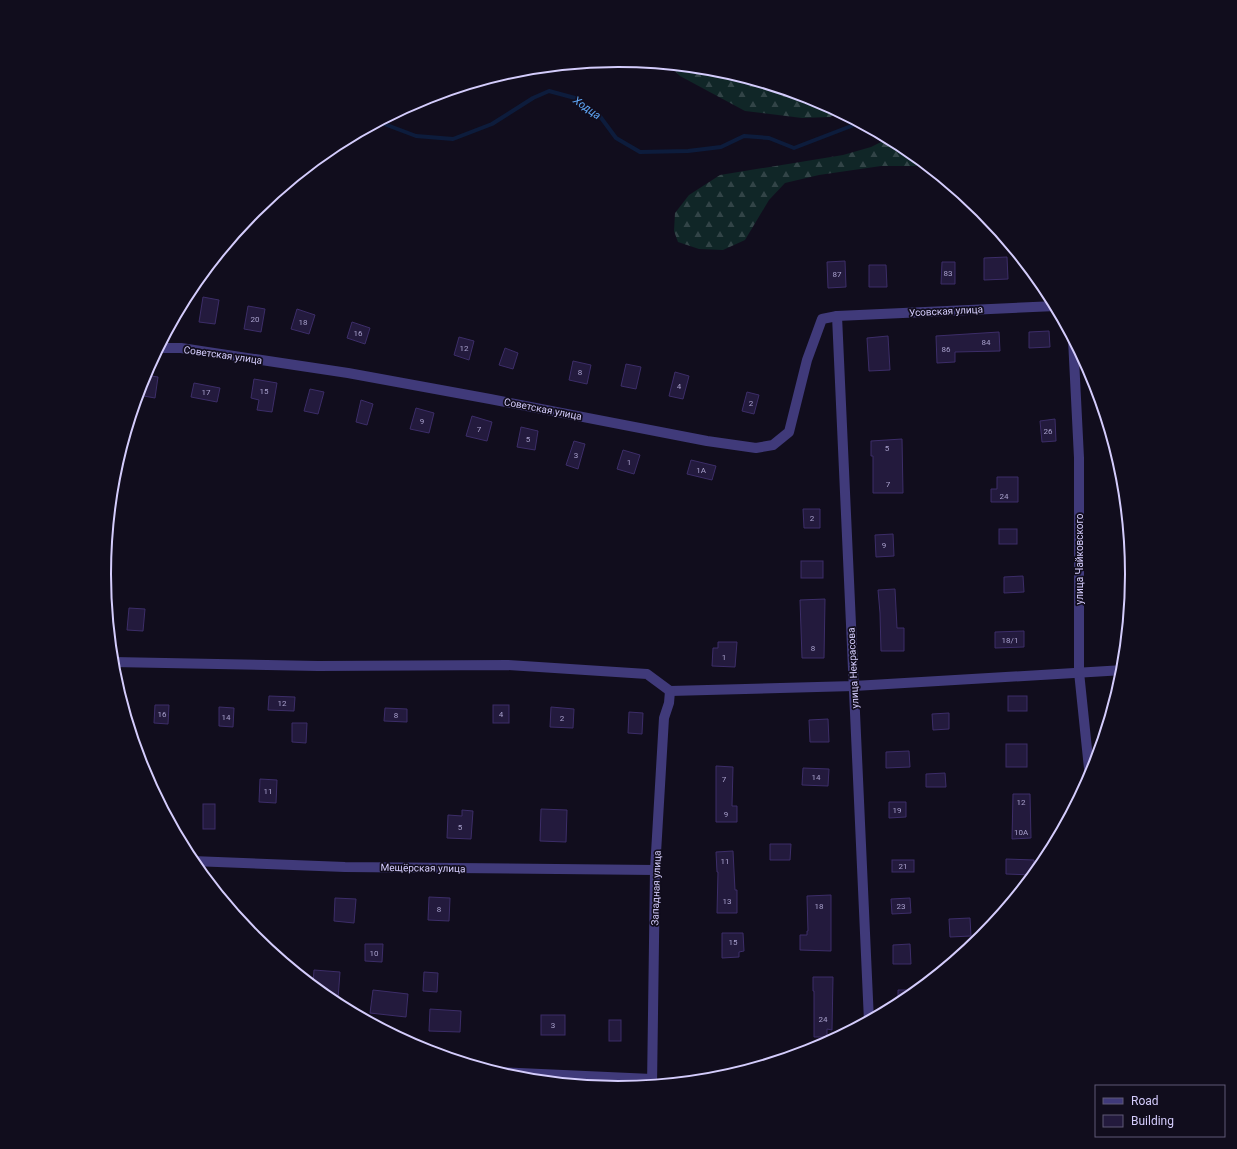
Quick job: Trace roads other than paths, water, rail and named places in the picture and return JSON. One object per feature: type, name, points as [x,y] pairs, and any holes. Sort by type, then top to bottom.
[{"type":"street","name":"Усовская улица","points":[[837,316],[1049,306]]},
{"type":"street","name":"Советская улица","points":[[164,348],[181,348],[348,373],[707,441],[756,448],[773,445],[789,432],[807,360],[822,319],[837,316]]},
{"type":"street","name":"улица Некрасова","points":[[837,316],[869,1016]]},
{"type":"street","name":"улица Чайковского","points":[[1074,349],[1080,458],[1079,672],[1089,765]]},
{"type":"street","points":[[119,662],[318,666],[508,665],[647,674],[670,691],[854,686],[1117,670]]},
{"type":"street","name":"Западная улица","points":[[652,1081],[655,870],[664,718],[669,703],[670,691]]},
{"type":"street","name":"Мещёрская улица","points":[[201,861],[345,867],[655,870]]},
{"type":"street","points":[[532,1074],[641,1081]]},
{"type":"waterway","name":"Ходца","points":[[385,124],[416,136],[453,139],[492,124],[533,98],[549,91],[575,98],[599,115],[616,138],[640,152],[688,151],[721,147],[744,136],[769,138],[794,148],[854,125]]}]
